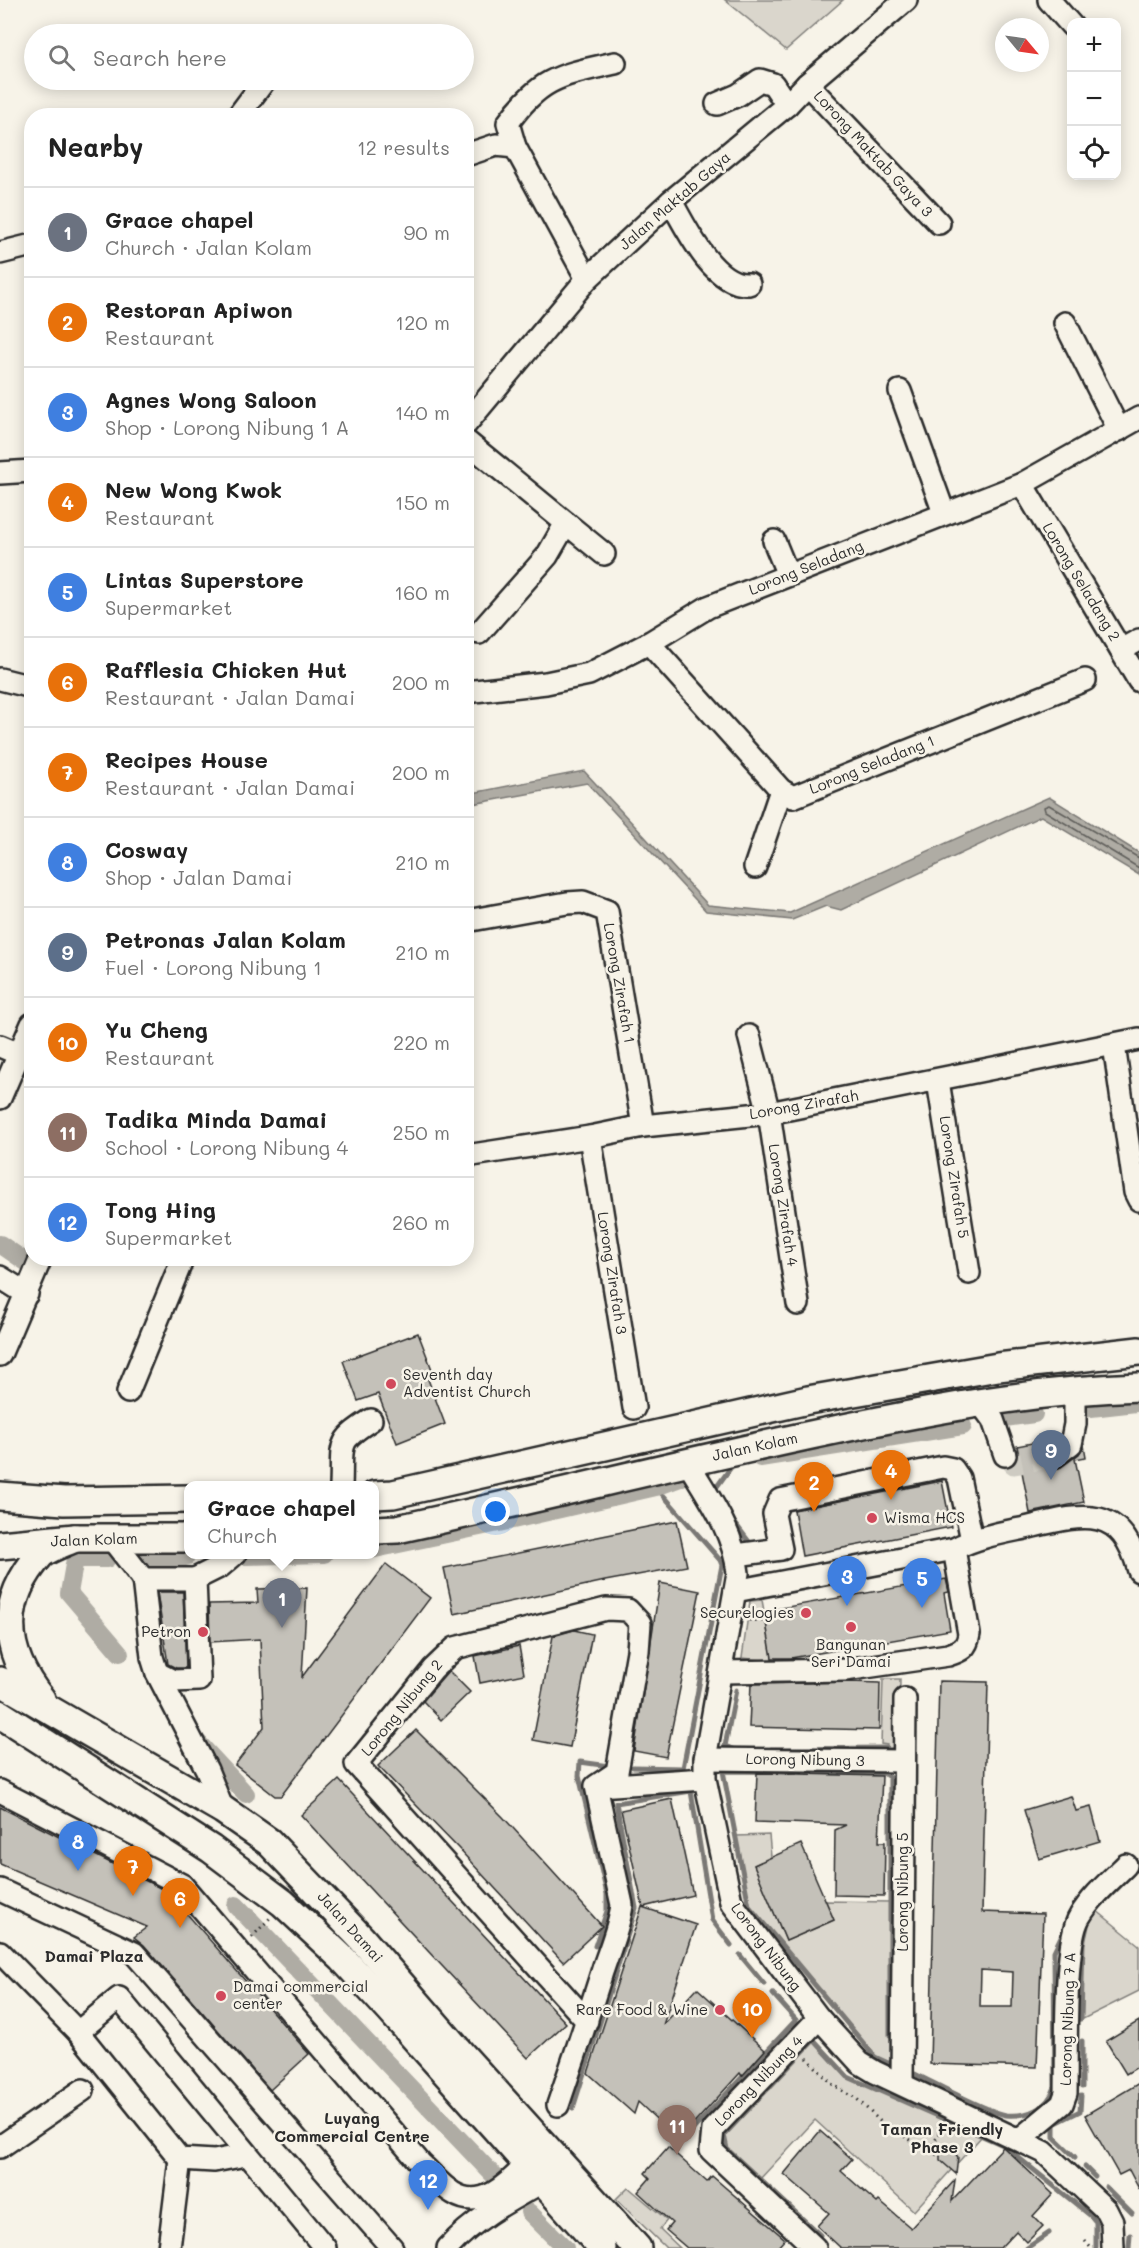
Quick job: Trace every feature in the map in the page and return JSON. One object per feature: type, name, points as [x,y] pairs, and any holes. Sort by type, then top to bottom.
[{"type":"main road","points":[[379,1495],[393,1494],[630,1438],[808,1400],[998,1367],[1139,1351]]},
{"type":"main road","points":[[1108,1354],[1124,1362],[1139,1376]]},
{"type":"main road","name":"Jalan Kolam","points":[[379,1529],[430,1522],[688,1463],[725,1452],[979,1401],[1075,1389],[1139,1387]]},
{"type":"main road","points":[[630,1438],[658,1443],[688,1463]]},
{"type":"main road","points":[[0,1496],[64,1502],[184,1499]]},
{"type":"main road","points":[[52,1713],[22,1676],[8,1650],[3,1629],[4,1608],[13,1584],[42,1554],[75,1538]]},
{"type":"main road","name":"Jalan Kolam","points":[[5,1543],[75,1538],[184,1538]]},
{"type":"main road","name":"Jalan Damai","points":[[0,1681],[223,1810],[269,1842],[331,1905],[637,2248]]},
{"type":"main road","name":"Jalan Damai","points":[[0,1714],[211,1849],[283,1903],[343,1959],[382,2001],[602,2248]]},
{"type":"main road","points":[[527,2126],[549,2165],[548,2174],[534,2173]]},
{"type":"street","name":"Jalan Maktab Gaya","points":[[474,414],[587,279],[672,201],[787,105],[807,84],[906,0]]},
{"type":"street","points":[[1049,0],[1067,21]]},
{"type":"street","points":[[587,279],[515,147],[508,123],[533,91],[566,74],[615,63]]},
{"type":"street","points":[[717,104],[738,95],[760,80],[773,84],[787,105]]},
{"type":"street","name":"Lorong Maktab Gaya 3","points":[[807,84],[939,223]]},
{"type":"street","points":[[244,108],[258,90]]},
{"type":"street","points":[[474,152],[496,145],[515,147]]},
{"type":"street","points":[[672,201],[699,250],[706,258],[729,281],[741,285],[749,284]]},
{"type":"street","points":[[0,253],[24,247]]},
{"type":"street","points":[[1065,323],[1119,430]]},
{"type":"street","points":[[900,391],[944,513]]},
{"type":"street","name":"Lorong Seladang","points":[[474,691],[546,683],[589,674],[649,643],[708,607],[1022,484],[1139,418]]},
{"type":"street","points":[[474,448],[604,554]]},
{"type":"street","points":[[0,473],[24,472]]},
{"type":"street","name":"Lorong Seladang 2","points":[[1022,484],[1130,645],[1139,681]]},
{"type":"street","points":[[479,633],[547,555],[567,524]]},
{"type":"street","points":[[774,541],[788,575]]},
{"type":"street","points":[[649,643],[781,790],[755,867]]},
{"type":"street","points":[[0,679],[24,685]]},
{"type":"street","name":"Lorong Seladang 1","points":[[781,790],[793,797],[1085,680]]},
{"type":"street","name":"Lorong Zirafah 1","points":[[474,920],[567,903],[583,902],[607,911],[643,1126]]},
{"type":"street","name":"Lorong Zirafah 4","points":[[749,1036],[769,1113],[798,1304]]},
{"type":"street","points":[[0,1098],[16,1053],[24,1038]]},
{"type":"street","name":"Lorong Zirafah","points":[[474,1155],[590,1137],[643,1126],[769,1113],[1139,1039]]},
{"type":"street","points":[[1114,1045],[1135,1192],[1139,1200]]},
{"type":"street","name":"Lorong Zirafah 5","points":[[938,1081],[969,1273]]},
{"type":"street","name":"Lorong Zirafah 3","points":[[590,1137],[634,1408]]},
{"type":"street","points":[[0,1354],[38,1266]]},
{"type":"street","points":[[128,1392],[180,1266]]},
{"type":"street","points":[[0,1277],[27,1294]]},
{"type":"street","points":[[1054,1457],[1071,1444],[1075,1424],[1075,1389]]},
{"type":"street","points":[[979,1401],[993,1420],[1005,1455]]},
{"type":"street","points":[[340,1481],[343,1442],[347,1436],[371,1420]]},
{"type":"street","name":"Lorong Nibung","points":[[688,1463],[724,1522],[736,1556],[738,1573],[705,1769],[731,1902],[819,2018],[860,2063],[1021,2138],[1044,2152],[1106,2210],[1112,2222],[1113,2248]]},
{"type":"street","points":[[721,1672],[845,1670],[948,1655],[962,1650],[969,1634],[959,1478],[953,1469],[943,1467],[780,1500],[774,1514],[786,1581]]},
{"type":"street","points":[[735,1591],[963,1545],[1086,1515],[1104,1520],[1120,1530],[1130,1544],[1139,1570]]},
{"type":"street","points":[[111,1538],[143,1579],[152,1657],[157,1673],[207,1770],[223,1810]]},
{"type":"street","points":[[736,1556],[781,1549]]},
{"type":"street","points":[[143,1579],[195,1579],[221,1566],[229,1559]]},
{"type":"street","points":[[157,1673],[173,1681],[199,1680],[195,1579]]},
{"type":"street","name":"Lorong Nibung 2","points":[[558,2105],[586,2022],[622,1905],[605,1781],[638,1651],[640,1623],[628,1610],[606,1609],[455,1648],[433,1669],[356,1764],[586,2022]]},
{"type":"street","name":"Lorong Nibung 5","points":[[902,2084],[905,1699]]},
{"type":"street","name":"Lorong Nibung 3","points":[[705,1769],[904,1761]]},
{"type":"street","points":[[605,1781],[705,1769]]},
{"type":"street","points":[[0,1791],[182,1885],[421,2164],[453,2194],[460,2212],[455,2240]]},
{"type":"street","name":"Lorong Nibung 7 A","points":[[1021,2138],[1062,2104],[1066,2093],[1070,1942],[1078,1917],[1094,1897],[1126,1866]]},
{"type":"street","points":[[0,1890],[135,1953],[392,2248]]},
{"type":"street","points":[[0,1952],[78,2032],[180,2160],[169,2248]]},
{"type":"street","points":[[78,2032],[119,1998],[246,2155],[325,2248]]},
{"type":"street","name":"Lorong Nibung 4","points":[[815,2248],[711,2150],[710,2141],[713,2129],[819,2018]]},
{"type":"street","points":[[0,2147],[83,2090]]},
{"type":"street","points":[[180,2160],[214,2161],[246,2155]]},
{"type":"street","points":[[453,2194],[475,2200],[487,2196],[509,2182],[534,2173]]},
{"type":"street","points":[[455,2240],[500,2206],[534,2173]]},
{"type":"path","points":[[744,1620],[766,1621]]},
{"type":"path","points":[[803,2054],[832,2084],[857,2099],[884,2125],[939,2156]]},
{"type":"path","points":[[930,2150],[945,2122]]},
{"type":"path","points":[[1085,2241],[1091,2248]]},
{"type":"shaded area","points":[[725,0],[843,0],[786,50]]},
{"type":"shaded area","points":[[762,1600],[773,1661],[742,1658],[750,1601]]},
{"type":"shaded area","points":[[883,1679],[900,1679],[899,1746],[887,1749],[887,1745],[881,1744]]},
{"type":"shaded area","points":[[769,1835],[771,1857],[754,1865],[786,1941],[834,1920],[826,1901],[890,1902],[891,2059],[888,2063],[875,2057],[749,1906],[736,1836]]},
{"type":"shaded area","points":[[1096,1910],[1139,1945],[1139,1991],[1075,2023],[1083,1920]]},
{"type":"shaded area","points":[[814,2040],[848,2077],[982,2136],[914,2211],[815,2120],[760,2179],[727,2149],[724,2135]]},
{"type":"shaded area","points":[[628,2187],[667,2220],[660,2229],[680,2248],[666,2248],[616,2199]]},
{"type":"water","points":[[584,771],[708,905],[790,913],[1049,797],[1139,853],[1139,875],[1041,816],[841,910],[826,906],[792,920],[706,911],[587,783],[474,804],[474,793]]},
{"type":"building","name":"Seventh day Adventist Church","points":[[418,1333],[433,1372],[426,1374],[445,1424],[397,1443],[378,1394],[358,1401],[343,1361]]},
{"type":"building","points":[[1057,1438],[1043,1452],[1044,1464],[1050,1469],[1061,1467],[1079,1454],[1084,1445],[1086,1457],[1075,1459],[1084,1502],[1030,1513],[1017,1446]]},
{"type":"building","name":"Wisma HCS","points":[[942,1481],[951,1527],[802,1556],[794,1510]]},
{"type":"building","points":[[677,1521],[687,1566],[605,1581],[454,1614],[444,1568]]},
{"type":"building","points":[[386,1564],[430,1598],[281,1796],[275,1796],[235,1765],[264,1727],[260,1639],[210,1642],[209,1604],[258,1603],[257,1589],[307,1588],[302,1677]]},
{"type":"building","name":"Bangunan Seri Damai","points":[[946,1579],[949,1592],[944,1593],[950,1630],[791,1658],[772,1658],[764,1611]]},
{"type":"building","points":[[660,1583],[700,1591],[666,1757],[634,1751]]},
{"type":"building","points":[[157,1592],[183,1592],[186,1668],[176,1668],[168,1664]]},
{"type":"building","points":[[574,1630],[592,1634],[570,1747],[533,1740],[553,1636]]},
{"type":"building","points":[[519,1646],[524,1674],[480,1683],[475,1656]]},
{"type":"building","points":[[449,1671],[470,1692],[441,1720],[423,1701]]},
{"type":"building","points":[[939,1681],[988,1682],[982,1912],[1043,1914],[1037,2067],[930,2064]],"holes":[[[981,1970],[1013,1972],[1012,2007],[980,2007]]]},
{"type":"building","points":[[880,1683],[879,1730],[749,1727],[751,1684]]},
{"type":"building","points":[[416,1730],[503,1817],[602,1926],[563,1962],[458,1848],[378,1766]]},
{"type":"building","points":[[757,1773],[882,1776],[879,1842],[885,1842],[884,1896],[834,1895],[835,1830],[846,1825],[755,1822]]},
{"type":"building","points":[[339,1780],[566,2023],[528,2058],[301,1815]]},
{"type":"building","points":[[1071,1796],[1076,1811],[1091,1807],[1100,1841],[1039,1859],[1024,1810]]},
{"type":"building","points":[[672,1799],[693,1895],[643,1907],[621,1810]]},
{"type":"building","points":[[0,1807],[168,1892],[309,2054],[270,2090],[144,1945],[134,1937],[147,1927],[0,1864]]},
{"type":"building","points":[[801,1844],[834,1920],[786,1941],[754,1865]]},
{"type":"building","points":[[642,1907],[696,1925],[663,2025],[697,1988],[765,2050],[742,2076],[740,2073],[679,2140],[638,2102],[634,2114],[588,2073]]},
{"type":"building","points":[[1139,2021],[1139,2066],[1126,2074],[1106,2041]]},
{"type":"building","points":[[1139,2083],[1139,2189],[1129,2170],[1119,2175],[1085,2115]]},
{"type":"building","points":[[820,2131],[852,2159],[841,2171],[877,2203],[879,2201],[911,2228],[955,2180],[952,2201],[1003,2147],[1053,2194],[1033,2216],[1043,2226],[1027,2242],[1016,2231],[1000,2248],[841,2248],[817,2226],[829,2213],[784,2174]]},
{"type":"building","points":[[668,2147],[707,2182],[712,2176],[785,2239],[777,2248],[687,2248],[666,2230],[672,2223],[638,2192],[650,2178],[645,2173]]},
{"type":"building","points":[[947,2149],[952,2150],[958,2157],[956,2174],[940,2160],[940,2155]]},
{"type":"waterway","points":[[0,1244],[24,1261]]},
{"type":"waterway","points":[[1082,1409],[1136,1403]]},
{"type":"waterway","points":[[998,1419],[1034,1414]]},
{"type":"waterway","points":[[760,1458],[963,1426]]},
{"type":"waterway","points":[[713,1492],[734,1463]]},
{"type":"waterway","points":[[379,1548],[656,1487],[680,1478]]},
{"type":"waterway","points":[[633,1767],[683,1768],[722,1565],[656,1487]]},
{"type":"waterway","points":[[731,1518],[750,1543]]},
{"type":"waterway","points":[[148,1558],[184,1557]]},
{"type":"waterway","points":[[107,1559],[75,1559],[69,1593],[120,1653]]},
{"type":"waterway","points":[[735,1750],[725,1746],[736,1690]]},
{"type":"waterway","points":[[196,1740],[246,1794]]},
{"type":"waterway","points":[[771,1749],[887,1748]]},
{"type":"waterway","points":[[595,1946],[607,1911],[607,1894],[579,1776],[580,1762],[609,1766]]},
{"type":"waterway","points":[[888,2063],[875,2057],[749,1906],[723,1771],[884,1773],[890,1778],[890,2035]]},
{"type":"waterway","points":[[573,2108],[636,1908],[616,1803],[691,1791],[712,1920],[731,1945]]},
{"type":"waterway","points":[[1097,1909],[1132,1874]]},
{"type":"waterway","points":[[236,1905],[502,2184]]},
{"type":"waterway","points":[[1081,2019],[1083,1944],[1088,1922]]},
{"type":"waterway","points":[[915,2074],[998,2113],[1006,2115],[1029,2113],[1042,2106],[1055,2087],[1054,1951],[1066,1926]]},
{"type":"waterway","points":[[740,1955],[764,1984]]},
{"type":"waterway","points":[[683,2140],[796,2020],[773,1994]]},
{"type":"waterway","points":[[820,2235],[727,2149],[724,2135],[814,2040],[848,2077],[1003,2145],[1091,2216],[1096,2222],[1096,2248]]},
{"type":"waterway","points":[[1082,2041],[1082,2087]]},
{"type":"waterway","points":[[1075,2157],[1054,2137],[1054,2124],[1080,2111],[1081,2096]]},
{"type":"waterway","points":[[1085,2167],[1095,2177]]},
{"type":"waterway","points":[[1106,2187],[1132,2213]]},
{"type":"waterway","points":[[529,2212],[565,2248]]},
{"type":"waterway","points":[[1027,2248],[1049,2233]]},
{"type":"waterway","points":[[1129,2248],[1130,2235]]},
{"type":"tunnel","points":[[1005,1455],[1014,1464],[1054,1457]]},
{"type":"place","name":"Seventh day Adventist Church","points":[[391,1384]]},
{"type":"place","name":"Petronas Jalan Kolam","points":[[1051,1480]]},
{"type":"place","name":"New Wong Kwok","points":[[891,1500]]},
{"type":"place","name":"Restoran Apiwon","points":[[814,1512]]},
{"type":"place","name":"Wisma HCS","points":[[872,1518]]},
{"type":"place","name":"Agnes Wong Saloon","points":[[847,1606]]},
{"type":"place","name":"Lintas Superstore","points":[[922,1608]]},
{"type":"place","name":"Securelogies","points":[[806,1613]]},
{"type":"place","name":"Bangunan Seri Damai","points":[[851,1627]]},
{"type":"place","name":"Grace chapel","points":[[282,1628]]},
{"type":"place","name":"Petron","points":[[203,1632]]},
{"type":"place","name":"Cosway","points":[[78,1871]]},
{"type":"place","name":"Recipes House","points":[[133,1896]]},
{"type":"place","name":"Rafflesia Chicken Hut","points":[[180,1928]]},
{"type":"place","name":"Damai commercial center","points":[[221,1996]]},
{"type":"place","name":"Rare Food & Wine","points":[[720,2010]]},
{"type":"place","name":"Yu Cheng","points":[[752,2038]]},
{"type":"place","name":"Tadika Minda Damai","points":[[677,2155]]},
{"type":"place","name":"Tong Hing","points":[[428,2210]]},
{"type":"district","name":"Damai Plaza","points":[[94,1956]]},
{"type":"district","name":"Luyang Commercial Centre","points":[[352,2127]]},
{"type":"district","name":"Taman Friendly Phase 3","points":[[942,2138]]}]
